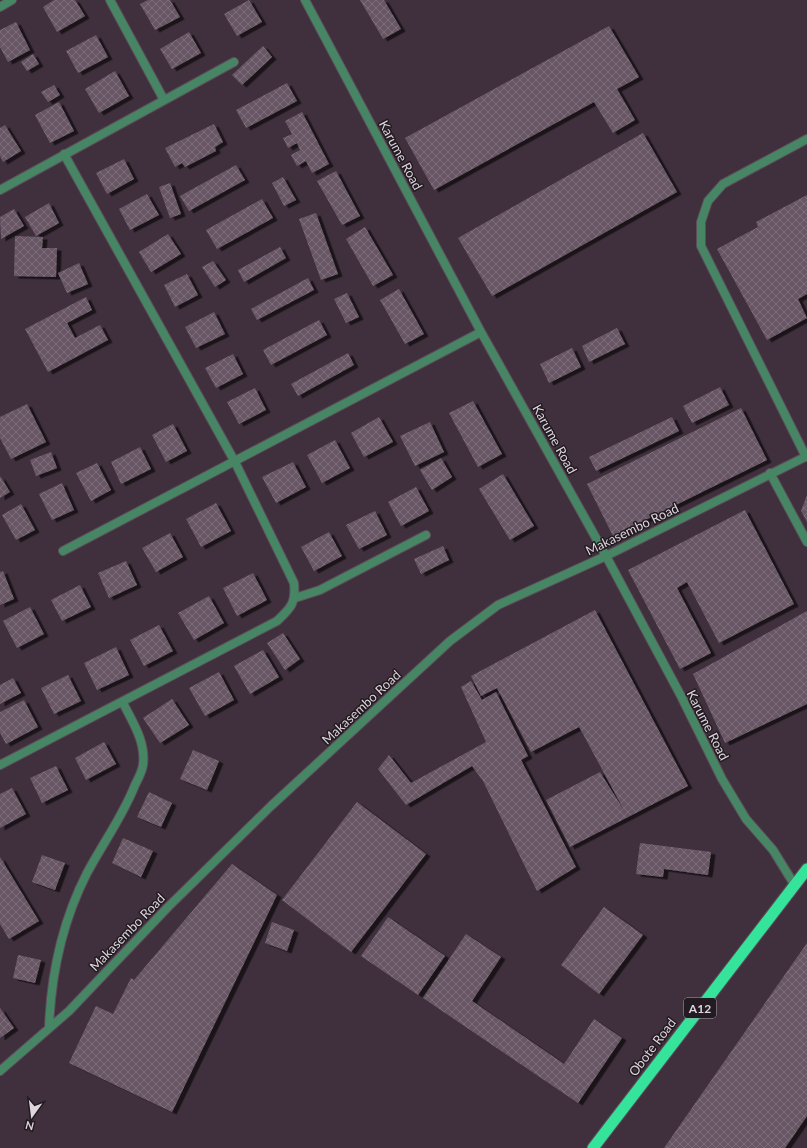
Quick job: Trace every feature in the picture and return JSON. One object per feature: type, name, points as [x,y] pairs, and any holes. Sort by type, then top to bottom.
[{"type":"highway","name":"Obote Road","points":[[593,1148],[807,869]]},
{"type":"street","points":[[0,7],[12,0]]},
{"type":"street","points":[[110,0],[164,100]]},
{"type":"street","name":"Karume Road","points":[[305,0],[481,332],[606,556],[681,696],[722,779],[746,819],[773,850],[794,884]]},
{"type":"street","points":[[0,190],[234,62]]},
{"type":"street","points":[[806,456],[701,246],[700,222],[708,201],[722,184],[807,139]]},
{"type":"street","points":[[0,765],[123,703],[277,621],[288,612],[295,598],[294,583],[235,462],[64,154]]},
{"type":"street","points":[[63,551],[481,332]]},
{"type":"street","name":"Makasembo Road","points":[[0,1072],[69,1010],[168,907],[271,806],[450,640],[498,605],[606,556],[806,456]]},
{"type":"street","points":[[770,473],[807,542]]},
{"type":"street","points":[[295,598],[320,590],[426,535]]},
{"type":"street","points":[[49,1028],[51,991],[56,956],[68,917],[87,874],[129,800],[142,767],[144,751],[139,735],[123,703]]},
{"type":"building","points":[[54,0],[75,0],[85,16],[57,32],[43,7]]},
{"type":"building","points":[[148,0],[170,0],[180,17],[155,30],[140,4]]},
{"type":"building","points":[[249,0],[262,22],[237,36],[224,14]]},
{"type":"building","points":[[360,0],[384,0],[401,29],[383,39]]},
{"type":"building","points":[[16,22],[30,50],[8,62],[0,47],[0,30]]},
{"type":"building","points":[[609,26],[639,77],[617,89],[635,120],[613,133],[594,102],[434,190],[405,138]]},
{"type":"building","points":[[189,32],[201,53],[172,69],[160,49]]},
{"type":"building","points":[[96,35],[108,57],[78,73],[66,51]]},
{"type":"building","points":[[263,46],[272,57],[242,85],[232,75]]},
{"type":"building","points":[[33,54],[39,64],[27,71],[21,62]]},
{"type":"building","points":[[115,71],[129,96],[99,113],[85,89]]},
{"type":"building","points":[[287,83],[297,101],[246,128],[236,110]]},
{"type":"building","points":[[54,85],[60,95],[48,102],[41,92]]},
{"type":"building","points":[[59,102],[74,131],[50,143],[35,115]]},
{"type":"building","points":[[302,112],[329,164],[312,173],[306,161],[297,166],[291,155],[300,150],[297,143],[288,148],[283,138],[292,134],[285,121]]},
{"type":"building","points":[[214,124],[223,142],[215,147],[216,151],[185,167],[182,163],[175,167],[165,148]]},
{"type":"building","points":[[5,125],[21,151],[3,162],[0,156],[0,128]]},
{"type":"building","points":[[643,133],[677,192],[492,296],[458,238]]},
{"type":"building","points":[[124,159],[134,179],[107,194],[96,173]]},
{"type":"building","points":[[236,165],[245,180],[189,211],[180,196]]},
{"type":"building","points":[[336,171],[360,216],[342,225],[317,181]]},
{"type":"building","points":[[283,177],[296,200],[284,206],[272,183]]},
{"type":"building","points":[[170,183],[181,214],[170,218],[159,187]]},
{"type":"building","points":[[147,194],[159,215],[130,230],[119,209]]},
{"type":"building","points":[[807,195],[807,294],[798,299],[807,318],[767,340],[717,249],[758,227],[756,222]]},
{"type":"building","points":[[262,199],[273,218],[217,249],[206,230]]},
{"type":"building","points":[[49,203],[59,223],[36,236],[25,217]]},
{"type":"building","points":[[14,209],[24,226],[1,239],[0,217]]},
{"type":"building","points":[[316,213],[338,274],[321,280],[299,219]]},
{"type":"building","points":[[365,227],[393,275],[373,286],[346,239]]},
{"type":"building","points":[[168,234],[181,254],[151,272],[139,252]]},
{"type":"building","points":[[15,236],[43,237],[42,248],[57,248],[56,277],[14,276]]},
{"type":"building","points":[[280,247],[286,258],[244,282],[238,270]]},
{"type":"building","points":[[213,261],[226,280],[215,287],[202,267]]},
{"type":"building","points":[[79,263],[88,284],[67,293],[58,273]]},
{"type":"building","points":[[187,274],[198,295],[175,307],[164,285]]},
{"type":"building","points":[[308,278],[314,290],[257,320],[251,309]]},
{"type":"building","points":[[399,289],[424,334],[405,344],[380,300]]},
{"type":"building","points":[[347,293],[359,317],[346,323],[334,299]]},
{"type":"building","points":[[86,297],[92,310],[67,323],[75,338],[100,325],[108,340],[48,372],[25,329]]},
{"type":"building","points":[[214,312],[225,334],[196,348],[185,327]]},
{"type":"building","points":[[319,320],[327,335],[271,365],[263,350]]},
{"type":"building","points":[[617,328],[625,344],[589,362],[582,346]]},
{"type":"building","points":[[572,348],[581,367],[549,383],[540,364]]},
{"type":"building","points":[[348,353],[354,365],[298,396],[291,384]]},
{"type":"building","points":[[233,354],[243,374],[216,388],[205,368]]},
{"type":"building","points":[[720,387],[729,405],[692,423],[683,406]]},
{"type":"building","points":[[255,388],[266,410],[239,424],[227,402]]},
{"type":"building","points":[[473,401],[502,454],[478,467],[449,413]]},
{"type":"building","points":[[27,404],[46,442],[11,459],[0,438],[0,417]]},
{"type":"building","points":[[741,408],[767,460],[613,536],[587,484]]},
{"type":"building","points":[[379,417],[393,442],[364,457],[351,433]]},
{"type":"building","points":[[672,417],[679,431],[596,471],[589,457]]},
{"type":"building","points":[[430,422],[444,452],[415,466],[400,436]]},
{"type":"building","points":[[173,424],[187,451],[166,462],[152,435]]},
{"type":"building","points":[[335,440],[350,468],[322,483],[307,455]]},
{"type":"building","points":[[140,447],[151,469],[121,484],[111,462]]},
{"type":"building","points":[[51,452],[57,468],[36,476],[30,460]]},
{"type":"building","points":[[441,458],[452,477],[432,490],[420,470]]},
{"type":"building","points":[[293,462],[306,487],[276,503],[262,477]]},
{"type":"building","points":[[97,463],[111,490],[91,501],[76,473]]},
{"type":"building","points":[[503,474],[534,526],[510,540],[479,489]]},
{"type":"building","points":[[0,476],[10,492],[0,498]]},
{"type":"building","points":[[62,483],[74,510],[52,520],[39,494]]},
{"type":"building","points":[[416,487],[429,511],[401,526],[388,502]]},
{"type":"building","points":[[807,495],[807,522],[801,511]]},
{"type":"building","points":[[216,503],[231,531],[201,547],[186,519]]},
{"type":"building","points":[[21,504],[35,530],[16,540],[2,515]]},
{"type":"building","points":[[745,510],[794,604],[719,643],[687,582],[677,588],[711,653],[680,669],[628,570]]},
{"type":"building","points":[[375,511],[387,535],[359,549],[346,525]]},
{"type":"building","points":[[329,532],[342,556],[314,571],[301,547]]},
{"type":"building","points":[[170,533],[183,557],[156,572],[142,548]]},
{"type":"building","points":[[443,546],[449,560],[421,574],[414,559]]},
{"type":"building","points":[[126,561],[137,585],[109,598],[98,573]]},
{"type":"building","points":[[3,571],[14,599],[0,605],[0,572]]},
{"type":"building","points":[[253,573],[267,600],[237,616],[223,588]]},
{"type":"building","points":[[80,585],[91,607],[62,621],[51,600]]},
{"type":"building","points":[[209,596],[224,623],[194,640],[178,613]]},
{"type":"building","points":[[30,607],[44,634],[17,648],[3,621]]},
{"type":"building","points":[[595,610],[688,786],[570,847],[546,800],[600,772],[625,812],[563,697],[579,727],[531,752],[497,688],[481,696],[471,676]]},
{"type":"building","points":[[807,611],[807,704],[725,743],[693,674]]},
{"type":"building","points":[[159,625],[173,651],[144,666],[130,640]]},
{"type":"building","points":[[283,633],[300,659],[285,670],[267,643]]},
{"type":"building","points":[[116,647],[129,675],[97,690],[84,663]]},
{"type":"building","points":[[263,650],[279,677],[250,694],[234,666]]},
{"type":"building","points":[[219,672],[234,700],[205,716],[189,688]]},
{"type":"building","points":[[68,675],[81,701],[54,714],[41,688]]},
{"type":"building","points":[[13,678],[21,693],[0,704],[0,685]]},
{"type":"building","points":[[471,681],[482,700],[496,692],[528,756],[521,760],[576,867],[537,891],[483,781],[472,766],[406,805],[378,769],[389,755],[411,783],[486,742],[461,687]]},
{"type":"building","points":[[172,699],[189,725],[160,743],[143,718]]},
{"type":"building","points":[[24,700],[38,727],[6,744],[0,733],[0,712]]},
{"type":"building","points":[[104,742],[116,764],[86,780],[75,758]]},
{"type":"building","points":[[193,750],[219,761],[207,790],[180,779]]},
{"type":"building","points":[[56,766],[68,790],[42,803],[30,778]]},
{"type":"building","points":[[12,788],[26,814],[0,828],[0,794]]},
{"type":"building","points":[[149,792],[172,803],[161,827],[137,817]]},
{"type":"building","points":[[357,802],[426,854],[351,952],[282,900]]},
{"type":"building","points":[[123,838],[153,851],[141,877],[112,863]]},
{"type":"building","points":[[640,843],[711,852],[708,875],[664,869],[663,877],[636,874]]},
{"type":"building","points":[[42,855],[65,863],[55,890],[32,882]]},
{"type":"building","points":[[0,857],[39,921],[9,939],[0,924]]},
{"type":"building","points":[[232,864],[277,895],[172,1112],[69,1063],[96,1006],[113,1014],[131,978],[134,980]]},
{"type":"building","points":[[604,907],[643,935],[599,994],[561,965]]},
{"type":"building","points":[[388,917],[445,956],[418,995],[361,956]]},
{"type":"building","points":[[272,922],[294,930],[287,951],[265,943]]},
{"type":"building","points":[[466,934],[501,957],[472,1001],[564,1064],[594,1019],[622,1038],[578,1103],[423,998]]},
{"type":"building","points":[[807,943],[807,1116],[785,1148],[664,1148]]},
{"type":"building","points":[[18,955],[41,960],[35,983],[13,978]]},
{"type":"building","points":[[0,1008],[14,1028],[0,1038]]}]
